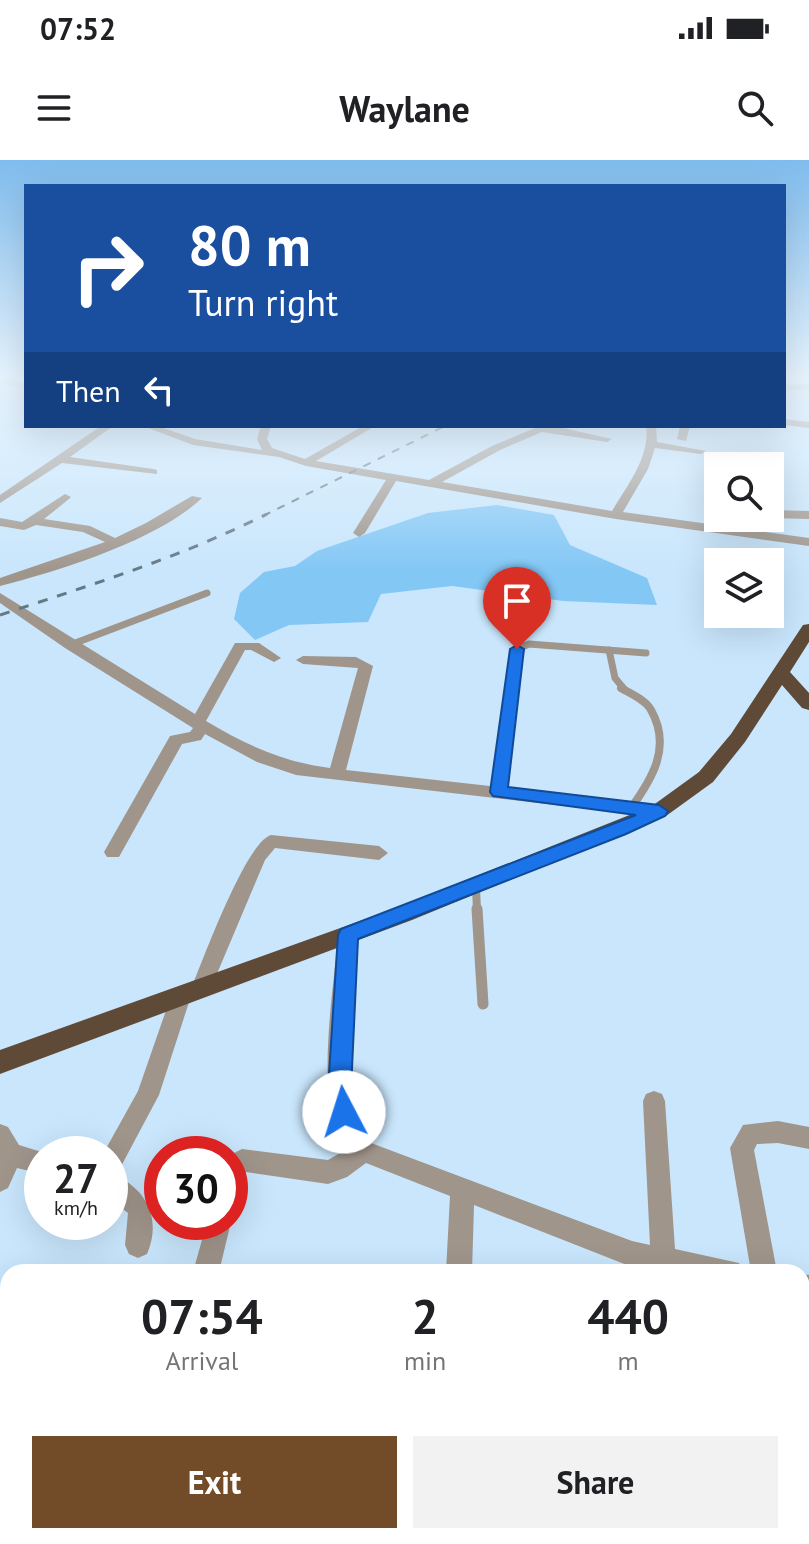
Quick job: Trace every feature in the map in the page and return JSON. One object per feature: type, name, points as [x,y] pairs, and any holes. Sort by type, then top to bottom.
[{"type":"highway","points":[[0,1062],[476,887],[659,811],[706,777],[738,738],[809,629]]},
{"type":"highway","points":[[781,673],[809,704]]},
{"type":"street","points":[[0,500],[85,442]]},
{"type":"street","points":[[192,442],[392,479],[809,542]]},
{"type":"street","points":[[263,442],[279,456]]},
{"type":"street","points":[[306,463],[343,442]]},
{"type":"street","points":[[429,485],[511,442]]},
{"type":"street","points":[[616,515],[636,483],[652,444],[701,451]]},
{"type":"street","points":[[59,459],[153,472]]},
{"type":"street","points":[[359,533],[392,479]]},
{"type":"street","points":[[0,522],[24,526],[65,497]]},
{"type":"street","points":[[0,582],[114,542],[164,520],[196,498]]},
{"type":"street","points":[[784,514],[809,515]]},
{"type":"street","points":[[34,521],[86,529],[114,542]]},
{"type":"street","points":[[0,597],[200,726],[263,758],[296,769],[659,811]]},
{"type":"street","points":[[113,852],[176,740],[195,736],[240,646],[254,646],[274,658]]},
{"type":"street","points":[[303,660],[356,661],[366,666],[336,775]]},
{"type":"street","points":[[125,1136],[148,1095],[191,992],[257,857],[271,841],[379,853]]},
{"type":"street","points":[[348,935],[339,1090],[348,1134],[363,1151],[632,1254],[685,1264]]},
{"type":"street","points":[[654,1101],[663,1260]]},
{"type":"street","points":[[763,1264],[742,1148],[751,1133],[778,1132],[809,1138]]},
{"type":"street","points":[[0,1180],[5,1145],[24,1154]]},
{"type":"street","points":[[248,1161],[328,1172],[339,1169],[363,1151]]},
{"type":"street","points":[[459,1264],[462,1191]]},
{"type":"street","points":[[128,1197],[138,1203],[141,1212],[138,1245]]},
{"type":"street","points":[[208,1264],[214,1240]]},
{"type":"lane","points":[[70,645],[207,593]]},
{"type":"lane","points":[[499,792],[517,649],[529,644],[646,653]]},
{"type":"lane","points":[[609,650],[614,682],[651,709],[662,754],[657,770],[631,808]]},
{"type":"lane","points":[[476,887],[483,1004]]},
{"type":"water","points":[[497,505],[554,515],[570,545],[647,578],[657,605],[563,601],[452,586],[381,594],[368,622],[289,625],[255,640],[234,619],[240,593],[264,572],[295,566],[317,551],[428,513]]},
{"type":"railway","points":[[263,516],[413,442]]},
{"type":"railway","points":[[0,615],[169,557],[267,514]]},
{"type":"route","points":[[344,1112],[339,1090],[348,935],[620,830],[659,811],[499,792],[517,649]]}]
